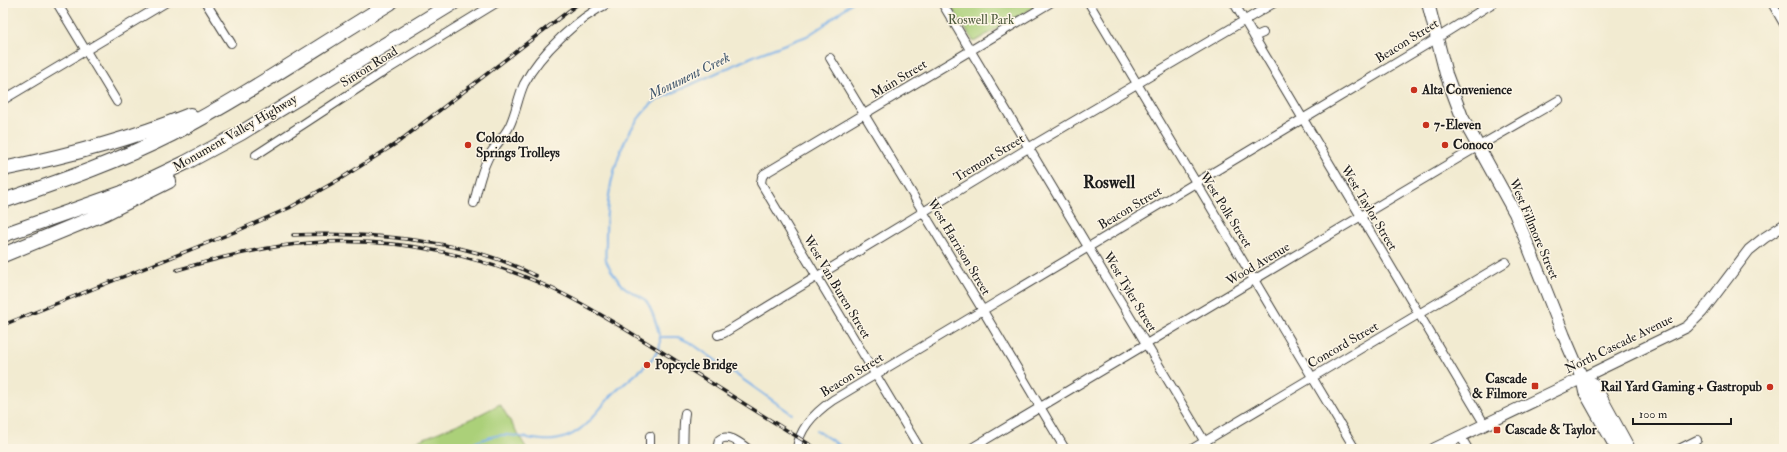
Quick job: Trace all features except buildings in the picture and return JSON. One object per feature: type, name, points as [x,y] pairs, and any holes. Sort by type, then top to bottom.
[{"type":"highway","points":[[3,201],[83,174],[135,152],[190,125],[390,3]]},
{"type":"highway","name":"Monument Valley Highway","points":[[3,236],[122,193],[185,163],[241,133],[453,3]]},
{"type":"highway","points":[[3,169],[100,147],[131,138],[197,112],[258,84]]},
{"type":"highway","points":[[3,255],[105,213],[141,196],[194,166],[241,133]]},
{"type":"main road","name":"West Fillmore Street","points":[[1428,3],[1436,38],[1455,100],[1462,117],[1515,213],[1582,378],[1585,392],[1617,449]]},
{"type":"main road","name":"North Cascade Avenue","points":[[1434,449],[1582,378]]},
{"type":"main road","points":[[1582,378],[1594,385],[1629,449]]},
{"type":"street","points":[[57,3],[117,102]]},
{"type":"street","points":[[3,100],[165,3]]},
{"type":"street","points":[[206,3],[231,43]]},
{"type":"street","name":"Sinton Road","points":[[256,154],[380,74],[496,3]]},
{"type":"street","points":[[474,203],[490,154],[509,126],[524,84],[532,72],[547,53],[564,36],[586,17],[609,3]]},
{"type":"street","name":"West Tyler Street","points":[[942,3],[1030,147],[1209,449]]},
{"type":"street","name":"Main Street","points":[[762,177],[864,113],[1050,3]]},
{"type":"street","name":"West Polk Street","points":[[1089,3],[1355,449]]},
{"type":"street","name":"West Taylor Street","points":[[1234,3],[1485,425]]},
{"type":"street","name":"Tremont Street","points":[[718,335],[1030,147],[1274,3]]},
{"type":"street","name":"Beacon Street","points":[[797,449],[802,432],[818,412],[833,400],[1493,3]]},
{"type":"street","points":[[1772,3],[1784,24]]},
{"type":"street","points":[[1254,37],[1263,33]]},
{"type":"street","name":"West Harrison Street","points":[[830,58],[982,309],[1064,449]]},
{"type":"street","name":"Wood Avenue","points":[[970,449],[1478,146],[1559,100]]},
{"type":"street","name":"West Van Buren Street","points":[[762,177],[761,183],[920,449]]},
{"type":"street","name":"North Cascade Avenue","points":[[1582,378],[1687,327],[1702,312],[1749,250],[1784,225]]},
{"type":"street","name":"Concord Street","points":[[1192,449],[1506,262]]},
{"type":"street","points":[[683,449],[683,425],[685,413]]},
{"type":"street","points":[[650,436],[650,449]]},
{"type":"street","points":[[717,449],[719,440],[726,437],[748,449]]},
{"type":"street","points":[[1461,437],[1468,449]]},
{"type":"street","points":[[1679,449],[1697,440]]},
{"type":"green space","name":"Roswell Park","points":[[949,3],[1041,3],[974,42]]},
{"type":"green space","points":[[500,404],[527,449],[398,449],[475,417]]},
{"type":"waterway","name":"Monument Creek","points":[[457,449],[493,436],[500,435],[551,440],[573,434],[586,424],[614,393],[654,357],[658,351],[660,341],[656,322],[648,304],[643,298],[621,284],[607,263],[605,252],[606,224],[611,185],[622,147],[631,130],[655,101],[756,55],[807,36],[824,25],[851,3]]},
{"type":"waterway","points":[[660,337],[678,337],[691,343],[792,414]]},
{"type":"waterway","points":[[816,430],[845,449]]},
{"type":"railway","points":[[3,325],[237,231],[289,208],[340,179],[397,143],[579,3]]},
{"type":"railway","points":[[293,235],[353,235],[418,240],[480,254],[509,263],[536,276]]},
{"type":"railway","points":[[177,270],[260,249],[310,243],[343,242],[409,246],[475,260],[537,282],[581,303],[817,449]]},
{"type":"place","name":"Alta Convenience","points":[[1414,90]]},
{"type":"place","name":"7-Eleven","points":[[1426,125]]},
{"type":"place","name":"Colorado Springs Trolleys","points":[[468,145]]},
{"type":"place","name":"Conoco","points":[[1445,145]]},
{"type":"place","name":"Popcycle Bridge","points":[[647,365]]},
{"type":"place","name":"Cascade & Filmore","points":[[1535,386]]},
{"type":"place","name":"Rail Yard Gaming + Gastropub","points":[[1770,387]]},
{"type":"place","name":"Cascade & Taylor","points":[[1497,430]]},
{"type":"district","name":"Roswell","points":[[1109,182]]}]
